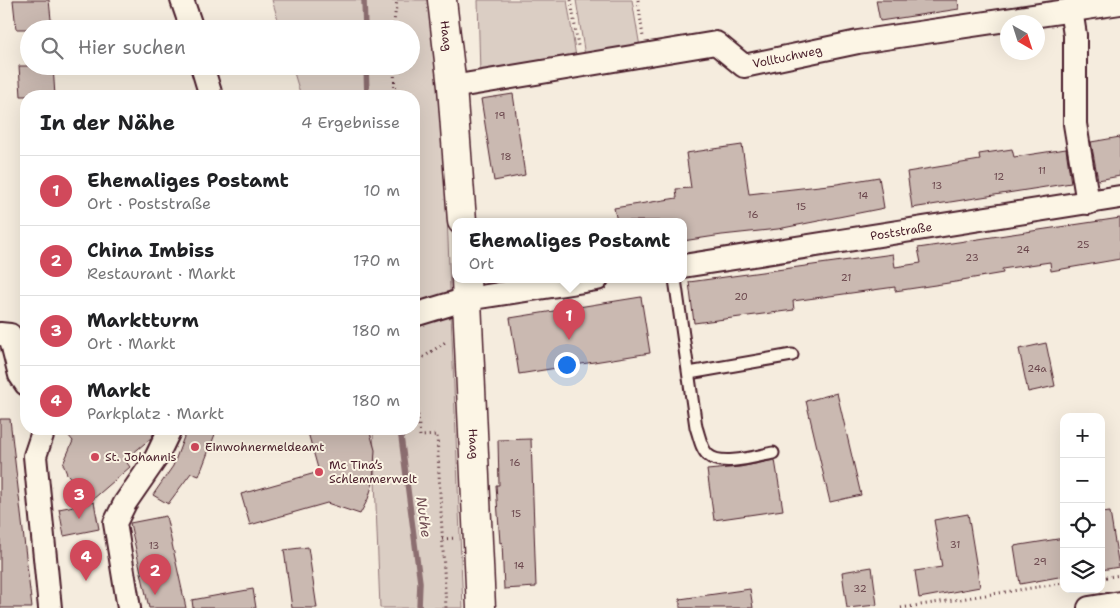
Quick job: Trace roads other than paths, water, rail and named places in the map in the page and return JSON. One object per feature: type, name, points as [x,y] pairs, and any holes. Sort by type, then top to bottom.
[{"type":"main road","name":"Haag","points":[[442,0],[452,87],[462,218]]},
{"type":"main road","name":"Haag","points":[[467,289],[481,608]]},
{"type":"street","points":[[182,0],[189,20]]},
{"type":"street","name":"Volltuchweg","points":[[452,87],[716,43],[744,66],[858,42],[1120,3]]},
{"type":"street","points":[[1071,10],[1076,35],[1074,124],[1088,202]]},
{"type":"street","points":[[205,75],[209,90]]},
{"type":"street","name":"Poststraße","points":[[687,265],[1120,197]]},
{"type":"street","points":[[420,312],[467,289],[545,283]]},
{"type":"street","points":[[5,334],[20,376]]},
{"type":"street","points":[[42,435],[35,456],[50,608]]},
{"type":"street","points":[[130,608],[115,524],[125,503],[156,458],[167,435]]},
{"type":"street","points":[[1089,608],[1120,603]]},
{"type":"lane","points":[[676,283],[696,426],[704,450],[714,460],[727,461],[773,453]]},
{"type":"lane","points":[[689,373],[792,355]]},
{"type":"waterway","name":"Nuthe","points":[[364,0],[365,20]]},
{"type":"waterway","name":"Nuthe","points":[[366,75],[367,90]]},
{"type":"waterway","name":"Nuthe","points":[[401,435],[420,582],[419,608]]},
{"type":"place","name":"Ehemaliges Postamt","points":[[569,340]]},
{"type":"place","name":"Einwohnermeldeamt","points":[[195,447]]},
{"type":"place","name":"St. Johannis","points":[[95,457]]},
{"type":"place","name":"Mc Tina’s Schlemmerwelt","points":[[319,472]]},
{"type":"place","name":"Marktturm","points":[[79,519]]},
{"type":"place","name":"Markt","points":[[86,581]]},
{"type":"place","name":"China Imbiss","points":[[155,595]]}]
